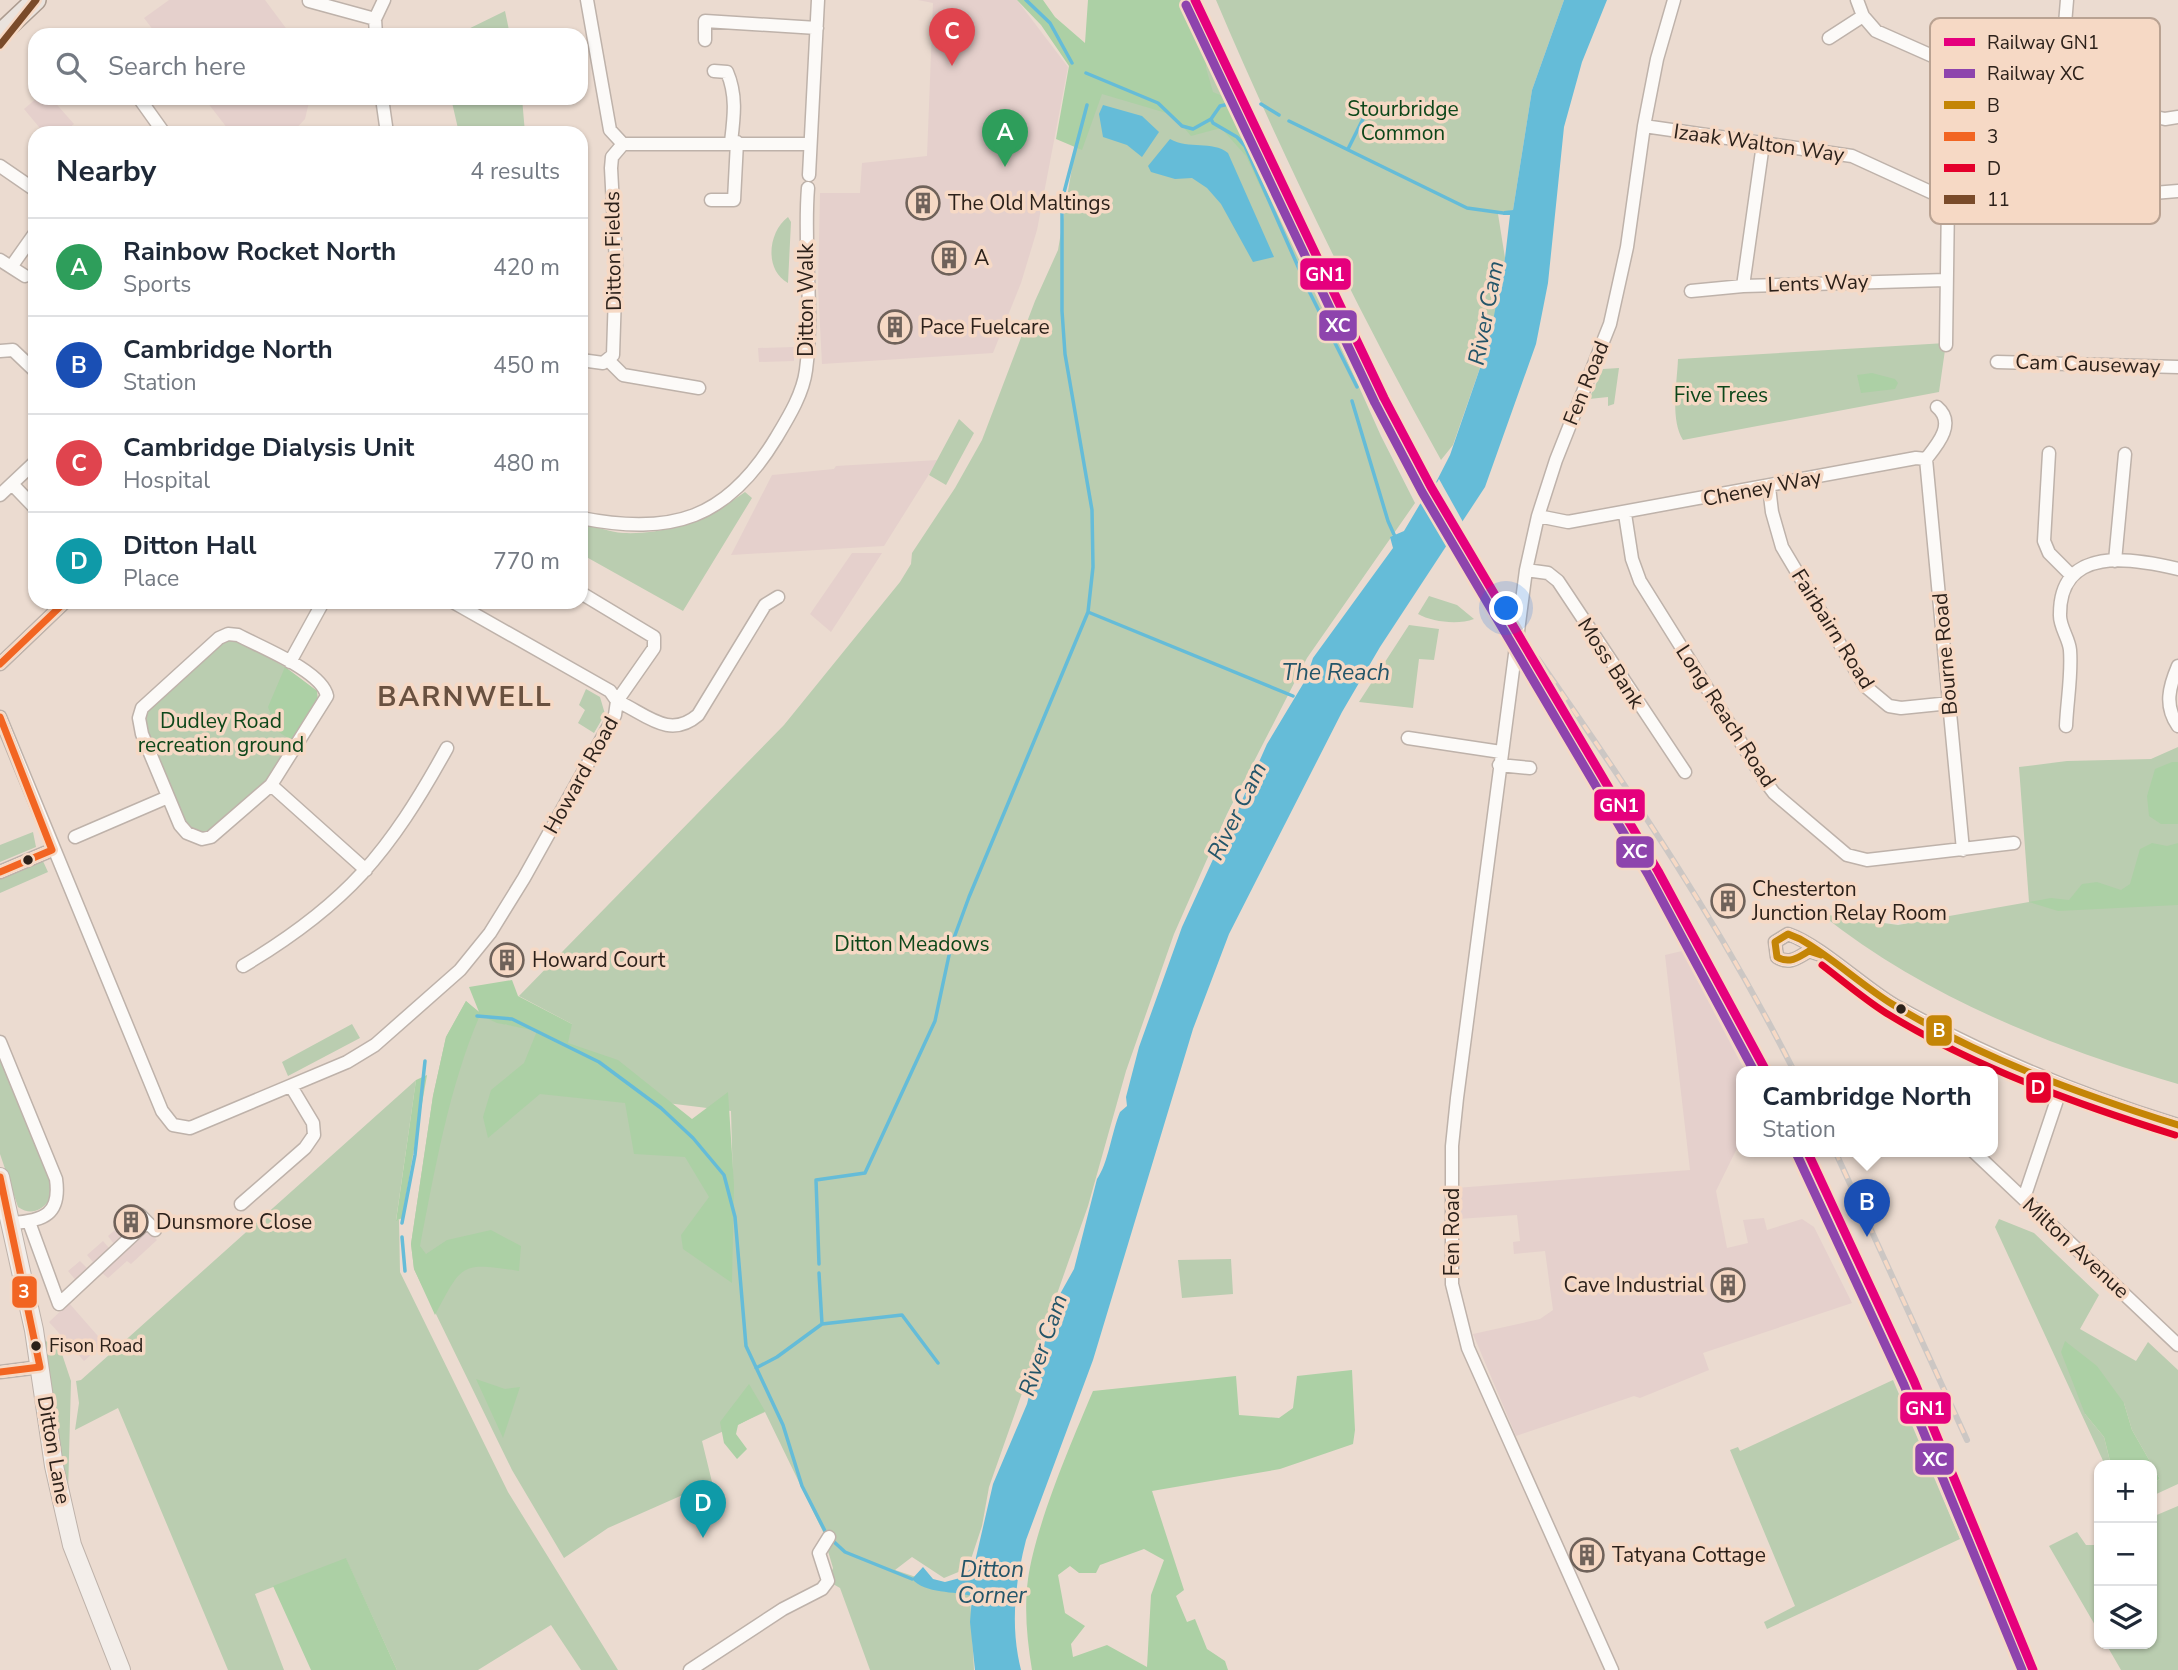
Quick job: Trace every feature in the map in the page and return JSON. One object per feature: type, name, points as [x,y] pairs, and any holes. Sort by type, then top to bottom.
[{"type":"main road","points":[[0,34],[29,6]]},
{"type":"main road","points":[[0,46],[29,6]]},
{"type":"main road","name":"Ditton Lane","points":[[0,1177],[20,1223],[54,1466],[72,1545],[121,1670]]},
{"type":"street","points":[[376,28],[375,19],[384,0]]},
{"type":"street","points":[[587,0],[610,130],[624,144],[810,144]]},
{"type":"street","name":"Ditton Walk","points":[[588,519],[633,526],[667,525],[695,515],[747,481],[788,420],[806,373],[808,181],[818,0]]},
{"type":"street","name":"Fen Road","points":[[1612,1670],[1468,1348],[1452,1284],[1453,1134],[1526,570],[1538,516],[1564,437],[1610,324],[1627,247],[1644,127],[1657,59],[1674,0]]},
{"type":"street","points":[[1857,0],[1863,16],[1876,31],[1930,55]]},
{"type":"street","points":[[2066,18],[2067,0]]},
{"type":"street","points":[[309,1],[375,19]]},
{"type":"street","points":[[1829,38],[1863,16]]},
{"type":"street","points":[[705,40],[705,21],[817,28]]},
{"type":"street","points":[[711,200],[734,200],[736,101],[727,72],[714,71]]},
{"type":"street","points":[[144,105],[159,126]]},
{"type":"street","points":[[383,105],[386,126]]},
{"type":"street","points":[[2160,118],[2178,117]]},
{"type":"street","name":"Izaak Walton Way","points":[[1644,127],[1852,156],[1930,192]]},
{"type":"street","name":"Ditton Fields","points":[[609,361],[614,341],[616,263],[611,168],[612,157],[624,144]]},
{"type":"street","points":[[1743,286],[1763,144]]},
{"type":"street","points":[[0,166],[28,185]]},
{"type":"street","points":[[2160,192],[2178,191]]},
{"type":"street","points":[[1946,345],[1947,224]]},
{"type":"street","points":[[25,276],[6,263],[28,240]]},
{"type":"street","name":"Lents Way","points":[[1691,291],[1743,286],[1946,280]]},
{"type":"street","points":[[0,351],[13,350],[28,364]]},
{"type":"street","points":[[588,362],[595,364],[609,361],[623,375],[699,388]]},
{"type":"street","name":"Cam Causeway","points":[[1997,362],[2178,367]]},
{"type":"street","points":[[1926,459],[1941,439],[1945,427],[1945,417],[1937,407]]},
{"type":"street","points":[[2049,453],[2044,541],[2049,553],[2072,576]]},
{"type":"street","points":[[2115,561],[2125,454]]},
{"type":"street","name":"Cheney Way","points":[[1538,516],[1568,522],[1625,514],[1916,458],[1926,459]]},
{"type":"street","name":"Bourne Road","points":[[1926,459],[1963,850]]},
{"type":"street","points":[[0,495],[28,469]]},
{"type":"street","points":[[12,484],[28,501]]},
{"type":"street","name":"Fairbairn Road","points":[[1769,487],[1772,512],[1782,547],[1865,686],[1889,706],[1901,708],[1950,703]]},
{"type":"street","name":"Long Reach Road","points":[[1625,514],[1632,559],[1640,581],[1774,793],[1847,855],[1857,859],[2014,843]]},
{"type":"street","points":[[2066,726],[2070,648],[2059,618],[2061,597],[2072,576],[2088,563],[2115,561],[2178,569]]},
{"type":"street","name":"Moss Bank","points":[[1526,570],[1548,573],[1558,581],[1685,772]]},
{"type":"street","points":[[588,597],[654,637],[654,648],[617,701],[660,725],[675,727],[687,724],[708,700],[765,605],[778,597]]},
{"type":"street","points":[[0,664],[58,609]]},
{"type":"street","points":[[290,662],[319,609]]},
{"type":"street","name":"Howard Road","points":[[0,717],[52,850],[166,1119],[181,1128],[190,1128],[292,1088],[347,1062],[375,1045],[430,998],[474,954],[524,878],[615,715],[617,701],[610,691],[465,609]]},
{"type":"street","points":[[228,634],[238,635],[290,662],[320,681],[327,696],[271,785],[211,836],[202,839],[187,833],[168,797],[142,734],[139,718],[142,708],[219,638],[228,634]]},
{"type":"street","points":[[2178,666],[2170,686],[2173,699],[2170,710],[2178,726]]},
{"type":"street","points":[[1408,738],[1500,758],[1530,768]]},
{"type":"street","points":[[243,966],[295,934],[366,870],[413,809],[447,748]]},
{"type":"street","points":[[271,785],[366,870]]},
{"type":"street","points":[[75,837],[168,797]]},
{"type":"street","points":[[0,872],[52,850]]},
{"type":"street","points":[[1821,955],[1809,951],[1783,961],[1774,950],[1780,936],[1795,937],[1892,1004],[2062,1085],[2178,1125]]},
{"type":"street","points":[[1795,937],[1800,943],[1798,957]]},
{"type":"street","points":[[0,1042],[57,1179],[58,1203],[45,1215],[20,1223],[59,1304],[130,1248],[147,1222]]},
{"type":"street","points":[[2024,1198],[2062,1085]]},
{"type":"street","points":[[241,1203],[305,1148],[314,1135],[313,1123],[292,1088]]},
{"type":"street","name":"Milton Avenue","points":[[1980,1157],[2178,1345]]},
{"type":"street","points":[[0,1373],[40,1367]]},
{"type":"street","points":[[690,1670],[769,1621],[783,1609],[822,1589],[828,1581],[819,1553],[829,1537]]},
{"type":"shaded area","points":[[169,0],[265,0],[286,28],[152,28],[144,18]]},
{"type":"shaded area","points":[[918,0],[1017,0],[1068,67],[1037,230],[1021,283],[993,353],[822,364],[818,287],[820,193],[860,193],[862,163],[927,156],[933,3]]},
{"type":"shaded area","points":[[29,105],[57,105],[74,124],[38,126],[24,109]]},
{"type":"shaded area","points":[[209,105],[308,105],[305,119],[298,126],[226,126]]},
{"type":"shaded area","points":[[794,347],[794,361],[759,362],[758,348]]},
{"type":"shaded area","points":[[938,460],[884,546],[731,555],[772,475],[834,469],[836,466]]},
{"type":"shaded area","points":[[852,553],[882,553],[831,632],[810,614]]},
{"type":"shaded area","points":[[1682,951],[1742,1066],[1736,1066],[1736,1150],[1716,1191],[1727,1248],[1748,1243],[1743,1220],[1764,1218],[1767,1230],[1802,1219],[1814,1227],[1852,1303],[1703,1353],[1709,1370],[1640,1398],[1634,1396],[1516,1436],[1473,1334],[1540,1319],[1553,1310],[1545,1251],[1514,1254],[1513,1242],[1520,1241],[1517,1215],[1458,1219],[1456,1188],[1690,1170],[1665,955]]},
{"type":"shaded area","points":[[131,1216],[157,1240],[131,1264],[127,1261],[108,1278],[102,1273],[84,1290],[68,1271],[80,1261],[87,1268],[93,1262],[87,1255],[103,1241],[109,1248],[114,1244],[108,1236]]},
{"type":"shaded area","points":[[69,1303],[104,1343],[84,1361],[49,1322]]},
{"type":"green space","points":[[1017,0],[1043,0],[1055,17],[1085,43],[1088,0],[1189,0],[1207,42],[1206,68],[1213,92],[1230,99],[1271,184],[1265,197],[1246,156],[1221,128],[1191,136],[1173,115],[1102,94],[1082,150],[1056,139],[1069,66],[1041,25]]},
{"type":"green space","name":"Ditton Meadows","points":[[1186,0],[1381,436],[1415,503],[1307,658],[1227,814],[1174,934],[1126,1071],[1088,1206],[989,1487],[982,1526],[968,1568],[944,1578],[912,1557],[895,1570],[970,1595],[974,1670],[870,1670],[840,1588],[828,1581],[833,1568],[825,1541],[828,1542],[765,1412],[702,1441],[712,1482],[608,1528],[564,1558],[512,1470],[414,1269],[411,1244],[433,1096],[446,1037],[466,1001],[490,1018],[516,1026],[543,1028],[572,1024],[519,996],[784,725],[900,582],[911,564],[912,553],[955,488],[982,440],[1035,301],[1058,250],[1083,103]],"holes":[[[667,1103],[731,1111],[733,1183]]]},
{"type":"green space","name":"Stourbridge Common","points":[[1216,0],[1564,0],[1532,90],[1513,210],[1498,214],[1505,258],[1489,342],[1453,445],[1441,460],[1322,233]]},
{"type":"green space","points":[[505,11],[509,28],[470,28]]},
{"type":"green space","points":[[453,105],[523,105],[524,126],[457,126]]},
{"type":"green space","points":[[788,217],[791,222],[788,283],[775,269],[772,251],[776,232]]},
{"type":"green space","name":"Five Trees","points":[[1946,343],[1939,392],[1683,440],[1679,432],[1675,401],[1678,359]]},
{"type":"green space","points":[[1619,368],[1614,404],[1608,406],[1608,397],[1589,399],[1603,369]]},
{"type":"green space","points":[[1872,373],[1895,379],[1898,383],[1895,389],[1861,393],[1857,375]]},
{"type":"green space","points":[[959,419],[974,433],[946,485],[929,475]]},
{"type":"green space","points":[[745,492],[752,498],[683,611],[588,558],[588,525],[623,533],[656,531],[688,523]]},
{"type":"green space","points":[[1429,596],[1457,605],[1474,619],[1445,622],[1418,614]]},
{"type":"green space","points":[[1409,625],[1439,629],[1434,660],[1419,659],[1413,708],[1359,702]]},
{"type":"green space","name":"Dudley Road recreation ground","points":[[234,638],[285,667],[317,691],[318,705],[254,795],[221,824],[202,835],[192,832],[185,820],[145,727],[145,714],[226,640]]},
{"type":"green space","points":[[285,667],[317,691],[318,705],[296,743],[277,731],[268,707]]},
{"type":"green space","points":[[586,689],[600,697],[605,714],[594,733],[578,723],[585,710],[579,705]]},
{"type":"green space","points":[[2178,747],[2178,1084],[2037,1036],[1946,995],[1861,944],[1821,914],[1898,925],[2029,902],[2019,767],[2067,761],[2151,759]]},
{"type":"green space","points":[[2178,762],[2178,824],[2161,824],[2149,816],[2147,796],[2155,769]]},
{"type":"green space","points":[[33,832],[36,847],[0,862],[0,845]]},
{"type":"green space","points":[[2152,843],[2167,846],[2178,843],[2178,905],[2058,911],[2029,902],[2051,898],[2069,900],[2082,884],[2097,882],[2121,890],[2130,884],[2140,849]]},
{"type":"green space","points":[[42,859],[48,872],[0,893],[0,876]]},
{"type":"green space","points":[[512,980],[518,996],[572,1024],[568,1043],[618,1060],[692,1119],[728,1092],[734,1185],[732,1283],[683,1249],[681,1235],[709,1197],[685,1157],[634,1154],[625,1103],[540,1094],[488,1138],[483,1117],[491,1090],[524,1063],[537,1031],[497,1023],[480,1015],[451,1099],[420,1246],[426,1254],[447,1240],[491,1230],[521,1246],[519,1271],[485,1267],[465,1270],[452,1285],[435,1315],[414,1269],[411,1244],[433,1096],[446,1037],[466,1001],[479,1012],[469,987]]},
{"type":"green space","points":[[352,1024],[360,1038],[288,1076],[282,1062]]},
{"type":"green space","points":[[0,1049],[57,1184],[47,1203],[37,1210],[18,1207],[0,1154]]},
{"type":"green space","points":[[427,1075],[402,1218],[396,1221],[416,1080]]},
{"type":"green space","points":[[416,1080],[396,1220],[399,1220],[400,1272],[508,1492],[618,1670],[581,1670],[551,1625],[478,1670],[397,1670],[346,1559],[255,1594],[284,1670],[228,1670],[118,1408],[75,1430],[79,1403],[76,1381],[81,1380]]},
{"type":"green space","points":[[1999,1219],[2034,1233],[2099,1295],[2080,1329],[2136,1361],[2148,1342],[2178,1370],[2178,1484],[2157,1494],[2157,1480],[2160,1479],[2157,1474],[2157,1460],[2149,1460],[2132,1430],[2124,1403],[2085,1414],[2104,1437],[2110,1460],[2103,1460],[1995,1227]]},
{"type":"green space","points":[[1231,1259],[1233,1294],[1182,1298],[1178,1260]]},
{"type":"green space","points":[[41,1337],[62,1354],[71,1381],[68,1494],[65,1492]]},
{"type":"green space","points":[[2065,1341],[2097,1366],[2124,1403],[2132,1430],[2149,1460],[2110,1460],[2104,1437],[2085,1414],[2061,1352]]},
{"type":"green space","points":[[1352,1370],[1355,1430],[1353,1444],[1280,1469],[1152,1491],[1184,1590],[1176,1596],[1187,1622],[1195,1619],[1207,1649],[1225,1661],[1228,1670],[1032,1670],[1026,1613],[1032,1557],[1055,1484],[1093,1391],[1236,1376],[1239,1415],[1279,1418],[1293,1408],[1297,1376]],"holes":[[[1144,1549],[1164,1560],[1151,1595],[1147,1667],[1107,1645],[1073,1657],[1071,1644],[1085,1626],[1065,1613],[1058,1575],[1070,1566],[1079,1573],[1096,1573],[1100,1565]]]},
{"type":"green space","points":[[476,1379],[505,1389],[520,1387],[503,1438]]},
{"type":"green space","points":[[1893,1380],[1960,1539],[1767,1629],[1764,1622],[1795,1606],[1730,1450],[1738,1447],[1740,1451]]},
{"type":"green space","points":[[749,1384],[765,1411],[738,1425],[736,1434],[747,1449],[737,1459],[724,1443],[720,1422]]},
{"type":"green space","points":[[2178,1506],[2178,1670],[2121,1670],[2109,1649],[2157,1649],[2157,1515]]},
{"type":"green space","points":[[2077,1532],[2086,1545],[2094,1545],[2094,1623],[2049,1546]]},
{"type":"green space","points":[[346,1558],[397,1670],[311,1670],[273,1586]]},
{"type":"water","name":"The Reach","points":[[1564,0],[1607,0],[1582,62],[1564,127],[1548,283],[1536,344],[1485,487],[1380,647],[1342,712],[1229,934],[1193,1029],[1093,1360],[1026,1540],[1015,1605],[1021,1670],[975,1670],[970,1622],[972,1596],[932,1590],[912,1579],[923,1567],[933,1579],[945,1582],[960,1578],[974,1566],[993,1484],[1027,1404],[1041,1348],[1049,1335],[1055,1303],[1074,1269],[1097,1179],[1120,1112],[1127,1106],[1126,1097],[1139,1047],[1182,927],[1215,855],[1218,841],[1235,816],[1267,744],[1306,679],[1313,658],[1393,548],[1390,537],[1404,531],[1420,504],[1429,496],[1450,455],[1489,342],[1510,215],[1503,215],[1504,211],[1513,210],[1532,90]]},
{"type":"water","points":[[1103,105],[1142,116],[1159,132],[1142,157],[1127,145],[1103,137],[1099,114]]},
{"type":"water","points":[[1170,139],[1185,144],[1215,147],[1228,153],[1274,257],[1253,262],[1221,204],[1207,188],[1192,178],[1175,179],[1151,172],[1148,166]]},
{"type":"pier","points":[[1439,479],[1463,522],[1453,538],[1429,496]]},
{"type":"waterway","points":[[1026,0],[1050,23],[1072,63]]},
{"type":"waterway","points":[[1086,73],[1158,103],[1182,126],[1193,129],[1211,119],[1220,106],[1229,104]]},
{"type":"waterway","points":[[1261,104],[1279,115]]},
{"type":"waterway","points":[[819,1264],[816,1180],[865,1173],[935,1021],[951,946],[969,897],[1088,612],[1093,567],[1092,510],[1065,354],[1062,311],[1062,200],[1087,105]]},
{"type":"waterway","points":[[1348,149],[1369,107]]},
{"type":"waterway","points":[[1211,119],[1245,146],[1307,287],[1357,387]]},
{"type":"waterway","points":[[1289,121],[1467,208],[1503,213]]},
{"type":"waterway","points":[[1352,401],[1388,521],[1396,539]]},
{"type":"waterway","points":[[1088,612],[1293,696]]},
{"type":"waterway","points":[[477,1016],[512,1019],[599,1062],[661,1108],[693,1138],[724,1175],[735,1217],[746,1346],[783,1425],[802,1486],[825,1531]]},
{"type":"waterway","points":[[402,1223],[415,1155],[425,1061]]},
{"type":"waterway","points":[[402,1237],[405,1271]]},
{"type":"waterway","points":[[756,1368],[777,1357],[822,1324],[819,1273]]},
{"type":"waterway","points":[[822,1324],[902,1315],[938,1363]]},
{"type":"waterway","points":[[832,1540],[845,1552],[912,1579]]},
{"type":"railway","points":[[1538,659],[1674,860],[1736,964],[1791,1066]]},
{"type":"railway","points":[[1838,1157],[1967,1440]]},
{"type":"rail line","name":"GN1","points":[[1195,0],[1384,398],[1431,487],[1658,871],[1763,1066]]},
{"type":"rail line","name":"XC","points":[[1186,5],[1375,403],[1422,492],[1649,876],[1751,1066]]},
{"type":"rail line","name":"XC","points":[[1798,1157],[1904,1385],[2022,1670]]},
{"type":"rail line","name":"GN1","points":[[1810,1157],[1914,1381],[2033,1670]]},
{"type":"transit line","name":"11","points":[[0,45],[36,0]]},
{"type":"transit line","name":"3","points":[[0,664],[58,609]]},
{"type":"transit line","name":"3","points":[[0,717],[52,850],[0,872]]},
{"type":"transit line","name":"B","points":[[1821,955],[1809,951],[1793,959],[1781,959],[1777,957],[1775,942],[1788,934],[1800,939],[1892,1004],[1995,1058],[2104,1101],[2178,1125]]},
{"type":"transit line","name":"D","points":[[1822,965],[1886,1013],[1988,1066]]},
{"type":"transit line","name":"D","points":[[1998,1071],[2063,1097],[2175,1135]]},
{"type":"transit line","name":"3","points":[[0,1177],[40,1367],[0,1372]]},
{"type":"place","name":"Cambridge Dialysis Unit","points":[[952,66]]},
{"type":"place","name":"Rainbow Rocket North","points":[[1005,167]]},
{"type":"place","name":"The Old Maltings","points":[[923,203]]},
{"type":"place","name":"A","points":[[949,258]]},
{"type":"place","name":"Pace Fuelcare","points":[[895,327]]},
{"type":"place","name":"Chesterton Junction Relay Room","points":[[1728,901]]},
{"type":"place","name":"Howard Court","points":[[507,960]]},
{"type":"place","name":"Dunsmore Close","points":[[131,1222]]},
{"type":"place","name":"Cambridge North","points":[[1867,1237]]},
{"type":"place","name":"Cave Industrial","points":[[1728,1285]]},
{"type":"place","name":"Fison Road","points":[[36,1346]]},
{"type":"place","name":"Ditton Hall","points":[[703,1538]]},
{"type":"place","name":"Tatyana Cottage","points":[[1587,1555]]},
{"type":"district","name":"BARNWELL","points":[[465,697]]},
{"type":"water label","name":"River Cam","points":[[1486,313]]},
{"type":"water label","name":"River Cam","points":[[1237,811]]},
{"type":"water label","name":"River Cam","points":[[1043,1345]]},
{"type":"water label","name":"Ditton Corner","points":[[992,1582]]}]
